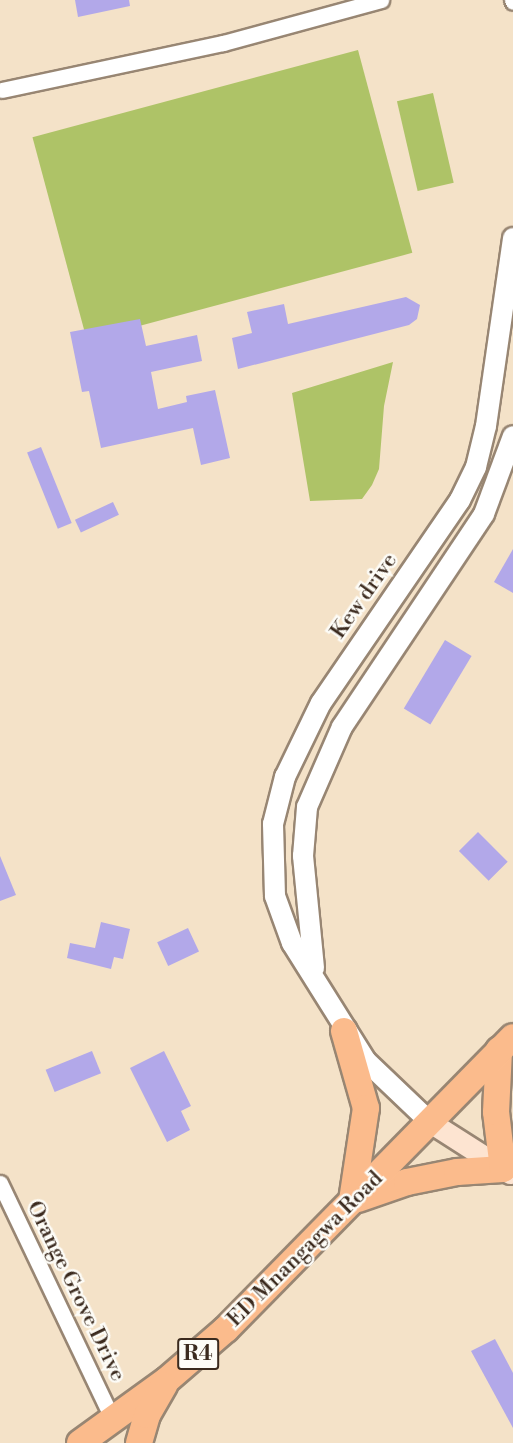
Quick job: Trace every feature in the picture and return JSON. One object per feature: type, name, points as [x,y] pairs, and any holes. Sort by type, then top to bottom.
[{"type":"highway","points":[[344,1030],[366,1108],[352,1201],[407,1182],[458,1172],[508,1172],[496,1113],[506,1043]]},
{"type":"highway","name":"ED Mnangagwa Road","points":[[80,1443],[167,1380],[226,1329],[506,1043]]},
{"type":"highway","points":[[139,1443],[147,1415],[167,1380]]},
{"type":"main road","points":[[430,1122],[508,1172]]},
{"type":"street","points":[[2,90],[223,43],[381,0]]},
{"type":"street","name":"Kew drive","points":[[430,1122],[382,1077],[344,1030],[314,973],[292,943],[275,896],[273,824],[285,777],[321,703],[460,500],[476,467],[486,426],[513,238]]},
{"type":"street","name":"Kew drive","points":[[314,973],[303,856],[307,807],[342,728],[484,514],[513,436]]},
{"type":"street","name":"Orange Grove Drive","points":[[0,1183],[112,1418]]},
{"type":"green space","points":[[358,50],[412,253],[87,340],[32,137]]},
{"type":"green space","points":[[433,93],[454,183],[418,191],[397,101]]},
{"type":"green space","points":[[393,362],[384,406],[379,469],[372,485],[362,499],[310,501],[292,393]]},
{"type":"building","points":[[75,0],[129,0],[130,6],[78,17]]},
{"type":"building","points":[[406,297],[420,305],[417,319],[409,325],[238,369],[232,338],[252,333],[247,312],[284,304],[288,324]]},
{"type":"building","points":[[140,319],[146,346],[197,335],[202,361],[151,372],[158,409],[187,402],[186,396],[215,390],[230,458],[201,465],[193,428],[101,448],[89,391],[82,392],[70,332]]},
{"type":"building","points":[[41,447],[72,523],[58,529],[27,453]]},
{"type":"building","points":[[113,502],[119,515],[81,532],[75,520]]},
{"type":"building","points":[[513,549],[513,593],[494,582]]},
{"type":"building","points":[[445,640],[472,656],[430,725],[404,709]]},
{"type":"building","points":[[478,832],[508,862],[489,881],[459,851]]},
{"type":"building","points":[[0,856],[16,895],[0,901]]},
{"type":"building","points":[[101,922],[130,929],[123,959],[114,957],[111,969],[67,958],[70,943],[95,948]]},
{"type":"building","points":[[188,928],[199,952],[168,966],[157,942]]},
{"type":"building","points":[[92,1051],[101,1073],[55,1092],[46,1070]]},
{"type":"building","points":[[164,1051],[191,1106],[181,1111],[190,1130],[167,1142],[130,1068]]},
{"type":"building","points":[[495,1339],[513,1373],[513,1428],[471,1351]]}]
